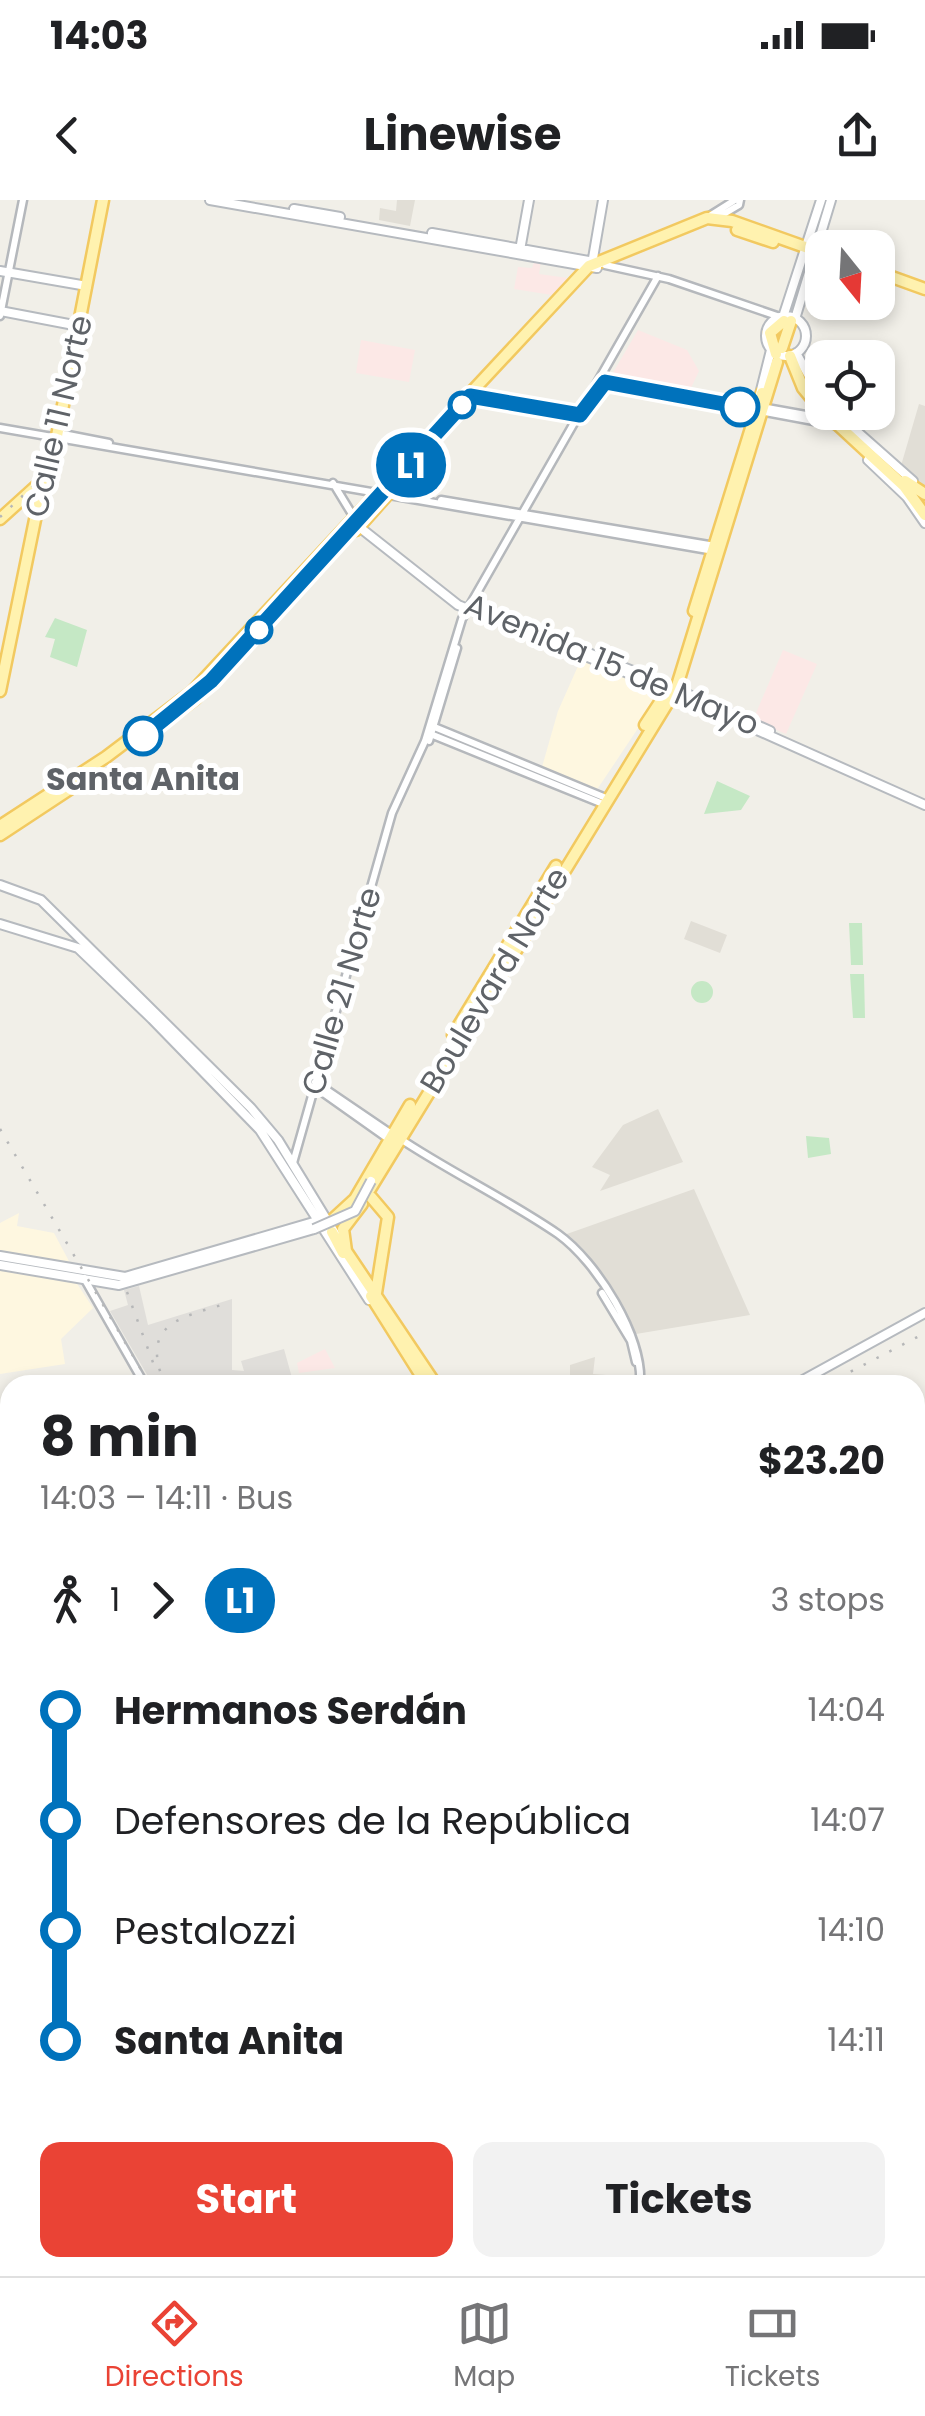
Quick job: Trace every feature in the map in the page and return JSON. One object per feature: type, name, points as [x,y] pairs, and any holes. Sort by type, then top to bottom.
[{"type":"main road","name":"Calle 11 Norte","points":[[0,691],[55,436],[100,200]]},
{"type":"main road","points":[[210,200],[520,250]]},
{"type":"main road","points":[[240,200],[594,265]]},
{"type":"main road","points":[[520,250],[529,200]]},
{"type":"main road","points":[[594,265],[603,200]]},
{"type":"main road","name":"Boulevard Norte","points":[[817,230],[821,200]]},
{"type":"main road","name":"Boulevard Norte","points":[[822,230],[832,200]]},
{"type":"main road","points":[[0,834],[74,788],[184,708],[594,265],[735,207],[805,248]]},
{"type":"main road","points":[[708,220],[805,250]]},
{"type":"main road","points":[[4,271],[83,286]]},
{"type":"main road","name":"Boulevard Norte","points":[[326,1221],[357,1198],[672,690],[782,353],[787,319],[805,275]]},
{"type":"main road","points":[[895,282],[925,293]]},
{"type":"main road","points":[[0,313],[76,326]]},
{"type":"main road","points":[[787,319],[782,353],[805,389]]},
{"type":"main road","points":[[798,366],[805,377]]},
{"type":"main road","points":[[846,430],[922,502]]},
{"type":"main road","points":[[848,430],[892,466],[922,502],[925,523]]},
{"type":"main road","name":"Calle 11 Norte","points":[[0,520],[42,482],[55,436]]},
{"type":"main road","points":[[0,826],[106,757],[192,692],[358,523]]},
{"type":"main road","name":"Avenida 15 de Mayo","points":[[358,523],[471,608],[672,690],[925,803]]},
{"type":"main road","points":[[0,886],[44,903],[74,943],[264,1123],[293,1164],[376,1304]]},
{"type":"main road","points":[[0,924],[74,943]]},
{"type":"main road","points":[[217,1080],[275,1150],[421,1375]]},
{"type":"main road","points":[[326,1221],[352,1196],[395,1136]]},
{"type":"main road","points":[[346,1251],[343,1229],[395,1136]]},
{"type":"main road","name":"Boulevard Norte","points":[[0,1265],[136,1282],[326,1221],[355,1211],[395,1136]]},
{"type":"main road","points":[[372,1197],[388,1217],[384,1264],[376,1279],[376,1304]]},
{"type":"main road","points":[[326,1221],[376,1304]]},
{"type":"main road","name":"Boulevard Norte","points":[[0,1256],[83,1275]]},
{"type":"main road","points":[[816,1375],[925,1316]]},
{"type":"main road","points":[[392,1328],[428,1375]]},
{"type":"street","points":[[0,313],[4,271],[23,200]]},
{"type":"street","points":[[708,220],[735,207]]},
{"type":"street","points":[[594,265],[658,276],[787,319]]},
{"type":"street","name":"Calle 21 Norte","points":[[293,1164],[393,815],[430,729],[471,608],[604,380],[658,276]]},
{"type":"street","points":[[604,380],[805,415]]},
{"type":"street","points":[[761,409],[805,412]]},
{"type":"street","points":[[0,428],[717,549]]},
{"type":"street","name":"Avenida 15 de Mayo","points":[[334,484],[358,523]]},
{"type":"street","points":[[430,729],[602,800]]},
{"type":"street","points":[[315,1084],[557,1238],[587,1270],[631,1341],[636,1375]]},
{"type":"street","points":[[83,1275],[139,1375]]},
{"type":"shaded area","points":[[397,200],[415,200],[410,226],[379,220],[380,208],[396,211]]},
{"type":"shaded area","points":[[535,260],[541,261],[539,274],[568,278],[552,295],[514,289],[518,267],[532,268]]},
{"type":"shaded area","points":[[638,330],[687,350],[699,371],[690,390],[611,376]]},
{"type":"shaded area","points":[[361,340],[415,350],[409,382],[356,373]]},
{"type":"shaded area","points":[[919,404],[925,406],[925,488],[900,469]]},
{"type":"shaded area","points":[[783,650],[817,664],[786,734],[753,720]]},
{"type":"shaded area","points":[[582,657],[663,691],[596,791],[542,767],[558,711]]},
{"type":"shaded area","points":[[691,921],[727,935],[720,953],[684,939]]},
{"type":"shaded area","points":[[658,1109],[683,1162],[600,1191],[610,1175],[592,1167],[623,1125]]},
{"type":"shaded area","points":[[694,1189],[750,1315],[636,1334],[564,1235]]},
{"type":"shaded area","points":[[19,1213],[17,1226],[54,1233],[71,1265],[0,1254],[0,1223]]},
{"type":"shaded area","points":[[0,1269],[76,1282],[93,1308],[61,1339],[65,1364],[0,1374]]},
{"type":"shaded area","points":[[139,1286],[148,1325],[232,1299],[232,1370],[244,1371],[241,1361],[284,1349],[291,1375],[147,1375],[110,1311],[128,1305],[124,1290]]},
{"type":"shaded area","points":[[325,1349],[335,1368],[299,1373],[297,1363]]},
{"type":"shaded area","points":[[595,1357],[593,1374],[606,1375],[570,1375],[570,1365]]},
{"type":"green space","points":[[55,618],[87,630],[77,667],[50,657],[55,639],[45,637]]},
{"type":"green space","points":[[717,781],[750,796],[741,810],[704,814]]},
{"type":"green space","points":[[849,923],[862,923],[863,965],[851,965]]},
{"type":"green space","points":[[850,974],[864,974],[865,1018],[853,1018]]},
{"type":"green space","points":[[702,981],[710,984],[710,1000],[702,1003],[694,1000],[691,992],[694,984]]},
{"type":"green space","points":[[806,1136],[829,1138],[831,1154],[808,1158]]},
{"type":"railway","points":[[0,517],[60,461]]},
{"type":"railway","points":[[0,1129],[144,1375]]},
{"type":"railway","points":[[127,1292],[155,1368]]},
{"type":"railway","points":[[162,1375],[157,1348],[169,1326],[194,1313],[228,1303]]},
{"type":"railway","points":[[844,1375],[925,1333]]},
{"type":"bus line","name":"L1","points":[[143,736],[211,681],[358,525],[470,396],[580,415],[605,382],[740,407]]},
{"type":"place","name":"Santa Anita","points":[[143,736]]}]
